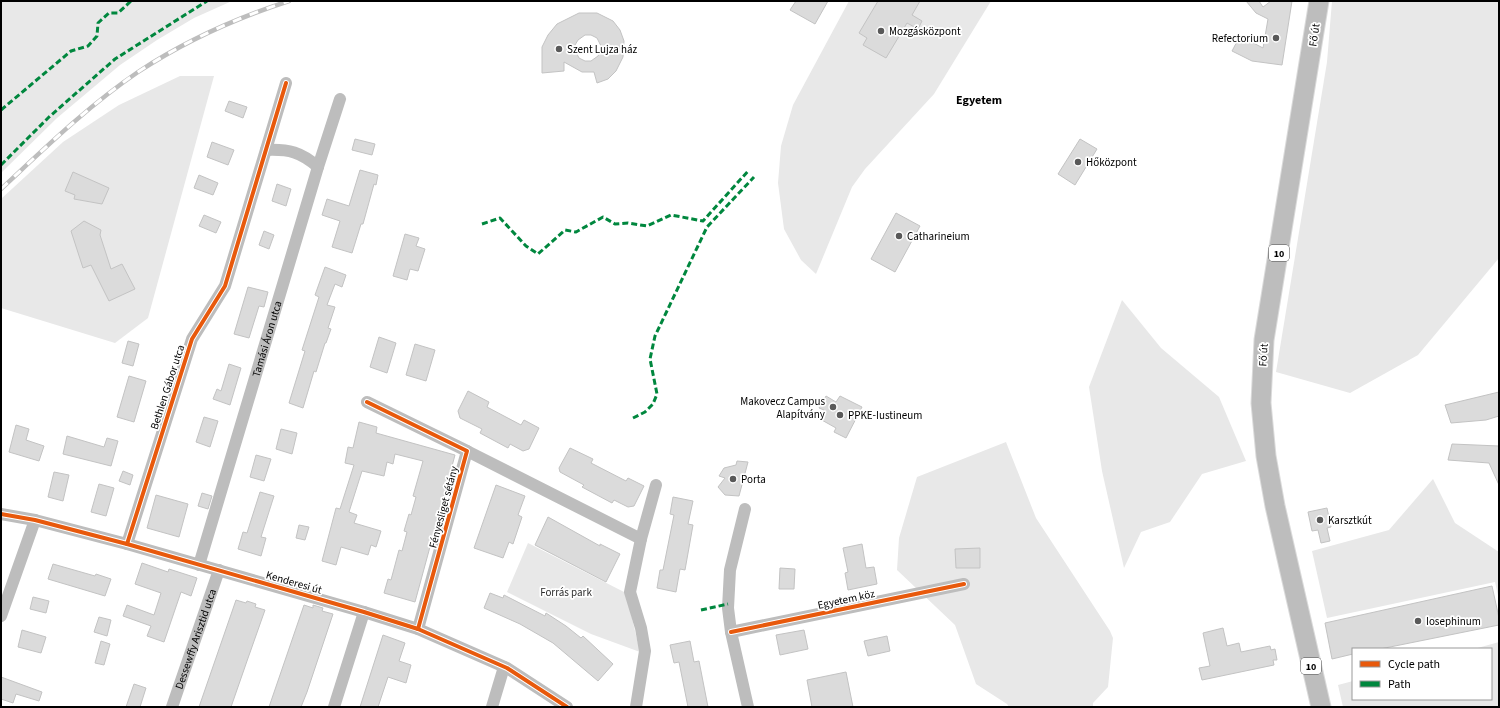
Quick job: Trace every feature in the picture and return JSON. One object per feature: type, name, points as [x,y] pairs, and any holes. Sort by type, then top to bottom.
[{"type":"main road","name":"Fő út","points":[[1319,1],[1264,340],[1261,404],[1266,456],[1275,506],[1321,707]]},
{"type":"street","name":"Bethlen Gábor utca","points":[[127,544],[192,339],[225,286],[286,83]]},
{"type":"street","name":"Tamási Áron utca","points":[[199,564],[318,167],[340,99]]},
{"type":"street","points":[[266,150],[288,150],[302,155],[318,167]]},
{"type":"street","points":[[367,402],[641,539]]},
{"type":"street","name":"Fényesliget sétány","points":[[418,629],[467,451]]},
{"type":"street","points":[[636,707],[645,651],[641,628],[630,592],[641,539],[656,485]]},
{"type":"street","points":[[745,509],[730,570],[728,608],[731,632],[748,707]]},
{"type":"street","name":"Kenderesi út","points":[[1,514],[35,520],[127,544],[418,629],[504,667],[567,707]]},
{"type":"street","points":[[1,616],[35,520]]},
{"type":"street","name":"Dessewffy Arisztid utca","points":[[172,707],[218,570]]},
{"type":"street","name":"Egyetem köz","points":[[731,632],[964,584]]},
{"type":"street","points":[[334,707],[364,612]]},
{"type":"street","points":[[492,707],[504,667]]},
{"type":"green space","points":[[1,1],[232,1],[194,18],[157,40],[120,65],[57,118],[1,173]]},
{"type":"green space","points":[[849,1],[991,1],[934,94],[865,169],[852,187],[816,274],[801,260],[784,229],[778,183],[781,146],[793,105]]},
{"type":"green space","points":[[1332,1],[1499,1],[1499,258],[1418,355],[1350,393],[1276,372],[1327,62]]},
{"type":"green space","points":[[180,76],[214,76],[148,318],[115,343],[1,308],[1,199],[63,142],[119,105]]},
{"type":"green space","points":[[1122,300],[1161,348],[1219,397],[1246,461],[1202,474],[1170,522],[1141,532],[1124,568],[1102,471],[1089,387]]},
{"type":"green space","points":[[1006,442],[1036,518],[1110,631],[1113,638],[1108,687],[1093,703],[1093,707],[1009,707],[1007,704],[976,684],[955,625],[897,570],[899,538],[917,477]]},
{"type":"green space","points":[[1433,479],[1455,523],[1499,552],[1499,600],[1495,582],[1327,618],[1312,551],[1389,530]]},
{"type":"green space","name":"Forrás park","points":[[528,543],[626,593],[640,652],[591,634],[507,592]]},
{"type":"green space","points":[[1499,642],[1499,707],[1343,707],[1338,685],[1352,681],[1352,700],[1492,700],[1492,648],[1478,648]]},
{"type":"building","points":[[796,1],[828,1],[815,24],[790,10]]},
{"type":"building","name":"Mozgásközpont","points":[[878,1],[920,1],[912,15],[922,21],[918,29],[907,23],[886,58],[863,45],[867,38],[859,33]]},
{"type":"building","name":"Refectorium","points":[[1246,1],[1259,1],[1263,7],[1271,1],[1292,1],[1282,65],[1252,61],[1232,51],[1240,36],[1263,48],[1268,19],[1256,13]]},
{"type":"building","name":"Szent Lujza ház","points":[[579,13],[597,13],[613,21],[620,30],[624,41],[623,57],[616,71],[608,79],[597,83],[594,72],[582,72],[564,62],[564,71],[542,73],[542,47],[548,35],[557,24]],"holes":[[[585,35],[591,35],[597,38],[601,46],[601,51],[598,56],[591,61],[585,61],[579,58],[575,50],[575,45],[578,40]]]},
{"type":"building","points":[[229,101],[247,107],[243,118],[225,111]]},
{"type":"building","points":[[355,139],[375,144],[372,155],[352,150]]},
{"type":"building","name":"Hőközpont","points":[[1080,139],[1097,149],[1075,185],[1058,174]]},
{"type":"building","points":[[212,142],[234,150],[228,165],[207,157]]},
{"type":"building","points":[[360,170],[378,175],[363,224],[361,224],[352,253],[332,247],[340,221],[322,215],[327,199],[349,206]]},
{"type":"building","points":[[73,172],[109,188],[102,204],[74,199],[75,195],[65,191]]},
{"type":"building","points":[[199,175],[218,183],[213,195],[194,188]]},
{"type":"building","points":[[277,184],[291,189],[286,206],[272,201]]},
{"type":"building","name":"Catharineium","points":[[896,213],[920,226],[895,272],[871,259]]},
{"type":"building","points":[[204,215],[221,222],[216,233],[199,226]]},
{"type":"building","points":[[84,221],[101,230],[100,235],[111,269],[122,264],[135,289],[109,301],[91,265],[83,268],[71,231]]},
{"type":"building","points":[[264,231],[274,235],[269,249],[259,245]]},
{"type":"building","points":[[405,234],[419,238],[416,246],[425,249],[418,271],[410,269],[407,280],[393,276]]},
{"type":"building","points":[[325,267],[346,275],[342,287],[335,284],[327,305],[335,307],[328,328],[331,329],[316,372],[314,371],[303,408],[289,403],[305,351],[302,350],[319,297],[315,295]]},
{"type":"building","points":[[248,287],[268,292],[264,307],[259,306],[249,338],[234,334]]},
{"type":"building","points":[[379,337],[396,343],[387,373],[370,367]]},
{"type":"building","points":[[128,341],[139,344],[133,366],[122,363]]},
{"type":"building","points":[[415,344],[435,350],[426,381],[406,375]]},
{"type":"building","points":[[229,364],[241,368],[230,405],[213,399],[217,389],[221,391]]},
{"type":"building","points":[[129,376],[146,381],[134,422],[117,417]]},
{"type":"building","points":[[468,391],[489,402],[487,407],[521,425],[524,420],[539,428],[529,449],[523,451],[510,444],[508,448],[480,433],[482,429],[460,418],[458,411]]},
{"type":"building","points":[[1499,392],[1499,416],[1486,420],[1451,423],[1445,405]]},
{"type":"building","name":"PPKE-Iustineum","points":[[826,396],[836,402],[840,396],[862,407],[846,438],[834,432],[836,428],[820,419],[824,410],[819,408]]},
{"type":"building","points":[[204,417],[218,421],[210,447],[196,442]]},
{"type":"building","points":[[359,422],[377,427],[376,433],[455,455],[415,602],[384,593],[388,579],[391,580],[399,550],[402,551],[407,532],[404,531],[409,514],[411,515],[416,497],[413,496],[423,461],[395,454],[393,464],[387,462],[384,476],[362,471],[349,512],[357,515],[354,523],[381,531],[376,547],[371,545],[368,555],[341,547],[336,565],[322,561],[336,508],[340,509],[354,465],[345,463],[348,447],[353,448]]},
{"type":"building","points":[[16,425],[29,429],[26,440],[44,446],[39,461],[9,452]]},
{"type":"building","points":[[281,429],[297,433],[292,454],[276,449]]},
{"type":"building","points":[[67,436],[104,447],[107,438],[118,441],[111,466],[63,454]]},
{"type":"building","points":[[1452,444],[1499,446],[1499,485],[1489,463],[1448,460]]},
{"type":"building","points":[[570,448],[593,459],[591,463],[626,481],[628,478],[644,486],[634,506],[628,507],[614,500],[612,503],[582,487],[584,485],[560,472],[559,468]]},
{"type":"building","points":[[256,455],[271,459],[264,481],[250,477]]},
{"type":"building","name":"Porta","points":[[737,461],[748,462],[739,496],[725,495],[718,487],[725,478],[719,476],[724,468],[736,465]]},
{"type":"building","points":[[123,471],[133,475],[130,485],[119,481]]},
{"type":"building","points":[[54,472],[69,475],[63,501],[48,497]]},
{"type":"building","points":[[99,484],[114,488],[106,516],[91,512]]},
{"type":"building","points":[[496,485],[525,496],[518,515],[522,517],[513,544],[509,542],[503,558],[474,548]]},
{"type":"building","points":[[260,492],[274,496],[261,537],[266,538],[261,556],[238,549],[243,532],[247,533]]},
{"type":"building","points":[[202,493],[212,496],[208,509],[198,506]]},
{"type":"building","points":[[156,495],[188,504],[179,537],[147,528]]},
{"type":"building","points":[[673,497],[693,501],[688,524],[693,525],[685,570],[680,569],[676,592],[657,588],[660,570],[663,570],[674,515],[670,514]]},
{"type":"building","name":"Karsztkút","points":[[1327,508],[1331,527],[1327,528],[1330,541],[1321,543],[1318,530],[1312,531],[1308,512]]},
{"type":"building","points":[[548,517],[600,546],[600,544],[620,554],[606,582],[535,545]]},
{"type":"building","points":[[299,525],[309,527],[305,540],[296,538]]},
{"type":"building","points":[[862,544],[866,568],[874,567],[877,584],[848,590],[845,573],[848,572],[843,548]]},
{"type":"building","points":[[980,548],[980,568],[956,568],[955,549]]},
{"type":"building","points":[[142,563],[168,572],[169,569],[197,578],[191,596],[181,592],[164,642],[147,636],[151,626],[123,616],[127,605],[154,615],[161,593],[135,584]]},
{"type":"building","points":[[53,564],[111,579],[105,596],[48,579]]},
{"type":"building","points":[[780,568],[795,569],[794,589],[779,589]]},
{"type":"building","name":"Iosephinum","points":[[1492,586],[1499,618],[1499,625],[1385,648],[1352,648],[1352,654],[1332,659],[1325,623]]},
{"type":"building","points":[[490,593],[503,598],[504,595],[545,616],[546,613],[581,638],[583,636],[613,664],[598,681],[553,643],[520,624],[484,608]]},
{"type":"building","points":[[33,597],[49,601],[46,613],[30,609]]},
{"type":"building","points":[[236,600],[256,604],[255,607],[265,610],[231,707],[199,707]]},
{"type":"building","points":[[304,605],[313,608],[313,605],[323,608],[322,611],[333,614],[307,692],[301,707],[269,707]]},
{"type":"building","points":[[99,617],[111,620],[107,636],[94,632]]},
{"type":"building","points":[[1223,628],[1227,646],[1239,643],[1241,652],[1270,646],[1271,650],[1275,649],[1277,660],[1273,660],[1274,665],[1202,680],[1199,668],[1210,666],[1203,633]]},
{"type":"building","points":[[22,630],[46,637],[41,653],[18,647]]},
{"type":"building","points":[[804,630],[808,649],[780,655],[776,635]]},
{"type":"building","points":[[383,635],[405,643],[399,661],[411,665],[406,683],[388,677],[378,707],[360,707]]},
{"type":"building","points":[[887,636],[890,651],[868,656],[864,641]]},
{"type":"building","points":[[101,641],[110,644],[104,665],[95,663]]},
{"type":"building","points":[[690,641],[694,662],[699,661],[708,707],[688,707],[679,662],[674,663],[670,645]]},
{"type":"building","points":[[846,672],[853,707],[812,707],[807,680]]},
{"type":"building","points":[[1,677],[42,692],[39,701],[16,694],[13,703],[1,699]]},
{"type":"building","points":[[134,684],[146,688],[140,707],[126,707]]},
{"type":"railway","points":[[1,189],[84,113],[138,72],[174,50],[211,31],[289,1]]},
{"type":"marked path","points":[[1,110],[71,51],[88,46],[97,36],[98,23],[109,13],[118,13],[131,1]]},
{"type":"marked path","points":[[1,165],[49,117],[115,59],[207,1]]},
{"type":"marked path","points":[[482,224],[500,218],[526,246],[538,254],[565,230],[576,232],[603,217],[615,224],[628,223],[647,226],[671,215],[703,221],[749,170]]},
{"type":"marked path","points":[[633,418],[645,412],[653,404],[657,394],[650,359],[655,336],[707,227],[754,177]]},
{"type":"marked path","points":[[701,610],[728,604]]},
{"type":"cycle path","points":[[127,544],[192,339],[225,286],[286,83]]},
{"type":"cycle path","points":[[367,402],[467,451],[418,629]]},
{"type":"cycle path","points":[[1,514],[35,520],[127,544],[418,629],[507,668],[567,707]]},
{"type":"cycle path","points":[[731,632],[964,584]]},
{"type":"place","name":"Mozgásközpont","points":[[881,31]]},
{"type":"place","name":"Refectorium","points":[[1276,38]]},
{"type":"place","name":"Szent Lujza ház","points":[[559,49]]},
{"type":"place","name":"Hőközpont","points":[[1078,162]]},
{"type":"place","name":"Catharineium","points":[[899,236]]},
{"type":"place","name":"Makovecz Campus Alapítvány","points":[[833,407]]},
{"type":"place","name":"PPKE-Iustineum","points":[[840,415]]},
{"type":"place","name":"Porta","points":[[733,479]]},
{"type":"place","name":"Karsztkút","points":[[1320,520]]},
{"type":"place","name":"Iosephinum","points":[[1418,621]]},
{"type":"district","name":"Egyetem","points":[[979,100]]}]
